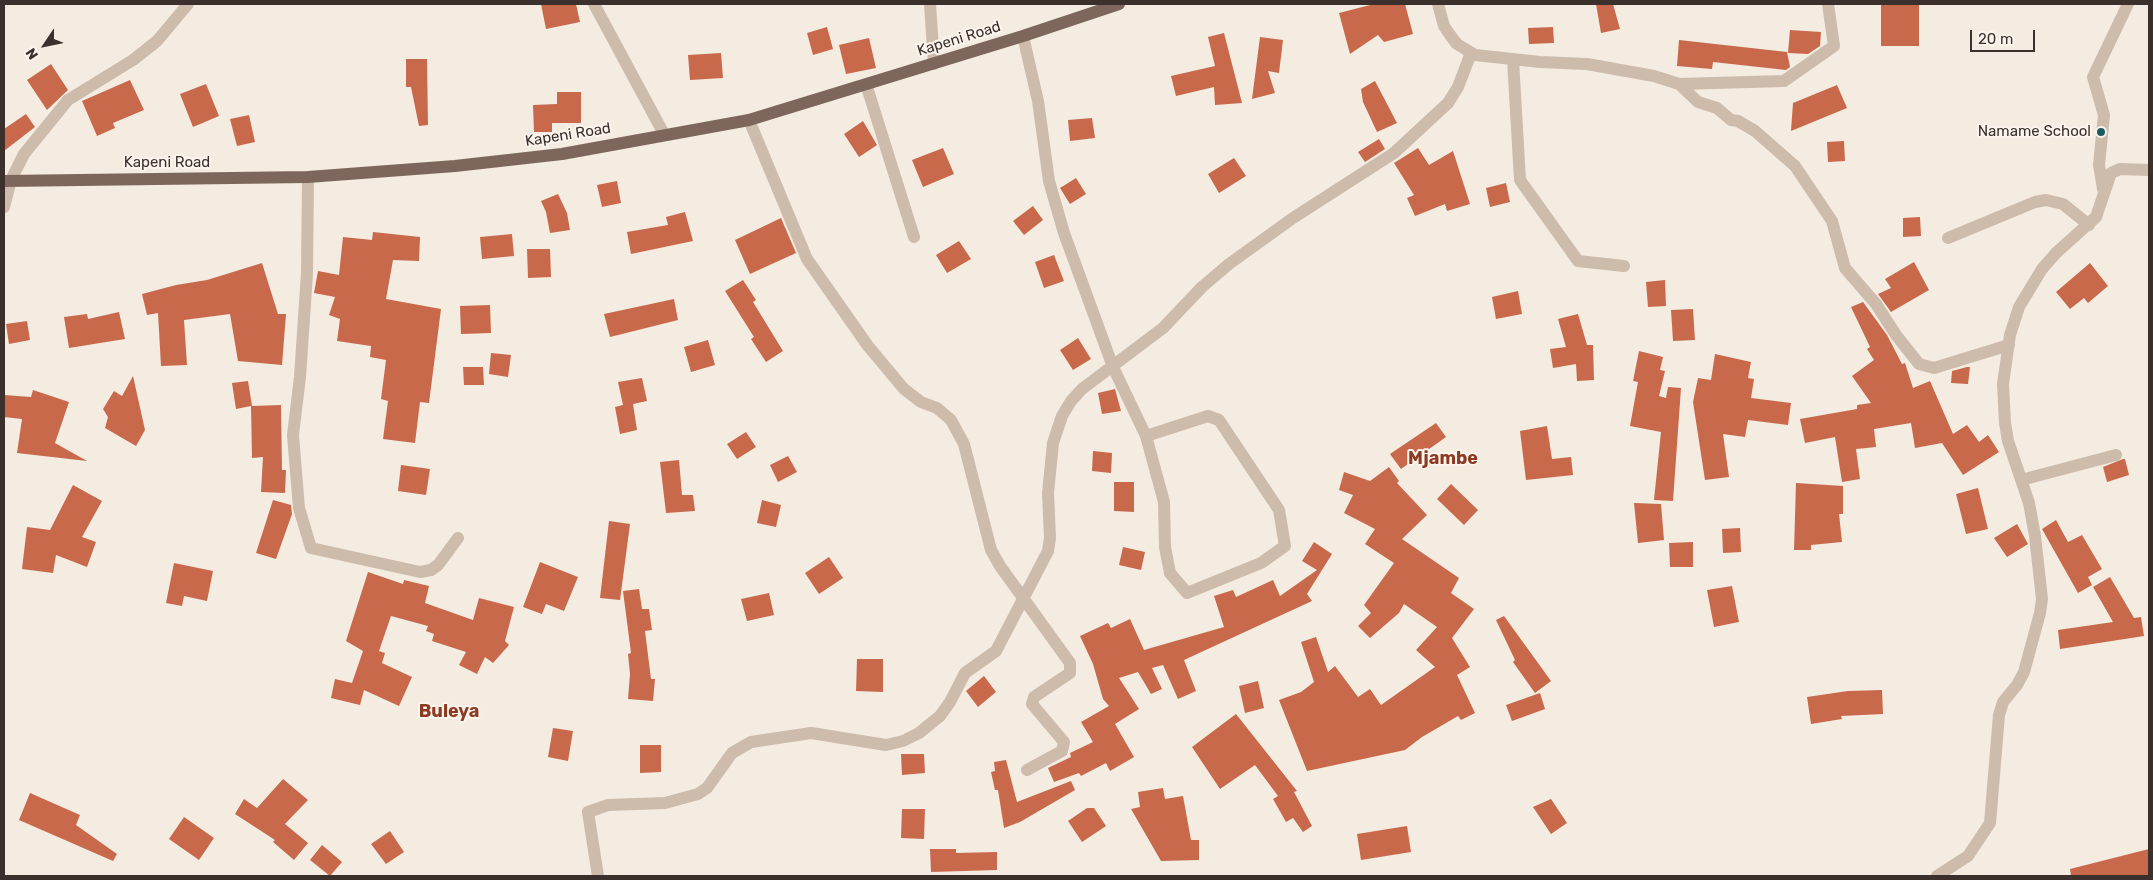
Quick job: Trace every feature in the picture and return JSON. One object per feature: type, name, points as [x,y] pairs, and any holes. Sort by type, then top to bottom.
[{"type":"main road","name":"Kapeni Road","points":[[7,181],[214,180],[308,177],[455,166],[562,154],[748,120],[934,64],[1119,4]]},
{"type":"street","points":[[4,207],[7,181],[24,154],[68,100],[133,60],[157,41],[188,4]]},
{"type":"street","points":[[594,4],[664,134]]},
{"type":"street","points":[[930,4],[934,64]]},
{"type":"street","points":[[1438,4],[1444,26],[1450,35],[1457,44],[1471,53],[1513,60],[1587,64],[1624,69],[1679,84],[1784,81],[1834,46],[1828,4]]},
{"type":"street","points":[[2104,191],[2099,165],[2104,115],[2093,77],[2128,4]]},
{"type":"street","points":[[1023,36],[1038,102],[1049,181],[1079,278],[1113,367],[1146,436],[1164,502],[1165,547],[1170,573],[1187,593],[1261,563],[1285,546],[1279,510],[1219,420],[1208,416],[1146,436]]},
{"type":"street","points":[[598,876],[588,812],[608,805],[665,802],[698,794],[707,788],[732,754],[751,742],[811,733],[886,745],[902,741],[919,733],[940,716],[950,702],[965,673],[996,651],[1025,598],[1050,545],[1050,469],[1059,423],[1071,401],[1082,388],[1113,367],[1163,328],[1202,288],[1266,236],[1394,153],[1448,103],[1458,87],[1471,53]]},
{"type":"street","points":[[1513,60],[1520,180],[1578,261],[1624,266]]},
{"type":"street","points":[[866,84],[914,237]]},
{"type":"street","points":[[1679,84],[1698,102],[1717,108],[1731,120],[1738,121],[1755,131],[1795,166],[1832,222],[1845,268],[1876,304],[1896,335],[1919,364],[1934,368],[2009,345]]},
{"type":"street","points":[[748,120],[808,259],[868,346],[904,389],[921,402],[937,408],[951,420],[964,444],[991,550],[1000,566],[1025,598],[1070,663],[1070,673],[1034,697],[1032,704],[1064,742],[1062,751],[1027,770]]},
{"type":"street","points":[[1937,876],[1968,856],[1990,823],[1998,715],[2003,702],[2021,680],[2040,613],[2042,599],[2039,556],[2029,503],[2008,441],[2005,423],[2003,384],[2009,345],[2020,307],[2042,269],[2056,253],[2089,226],[2101,206],[2108,179],[2114,170],[2149,170]]},
{"type":"street","points":[[308,177],[307,273],[300,377],[293,435],[299,508],[311,548],[420,572],[431,570],[438,565],[458,538]]},
{"type":"street","points":[[1948,238],[2035,202],[2046,200],[2063,204],[2089,226]]},
{"type":"street","points":[[2021,480],[2116,454]]},
{"type":"building","points":[[541,4],[576,4],[580,22],[546,29]]},
{"type":"building","points":[[1374,4],[1405,4],[1413,34],[1384,42],[1378,35],[1350,54],[1339,13]]},
{"type":"building","points":[[1596,4],[1613,4],[1620,29],[1601,33]]},
{"type":"building","points":[[1881,5],[1919,5],[1919,46],[1881,46]]},
{"type":"building","points":[[827,27],[833,49],[813,55],[807,33]]},
{"type":"building","points":[[1553,27],[1554,43],[1529,44],[1528,28]]},
{"type":"building","points":[[1790,30],[1821,32],[1820,46],[1808,54],[1788,53]]},
{"type":"building","points":[[1224,33],[1242,103],[1215,105],[1214,87],[1176,96],[1171,76],[1215,66],[1208,37]]},
{"type":"building","points":[[1260,37],[1283,40],[1279,73],[1268,71],[1275,93],[1252,99]]},
{"type":"building","points":[[869,38],[876,68],[846,74],[839,45]]},
{"type":"building","points":[[1679,40],[1787,52],[1790,67],[1786,70],[1713,62],[1712,69],[1677,66]]},
{"type":"building","points":[[721,53],[723,78],[690,80],[688,55]]},
{"type":"building","points":[[406,59],[427,59],[428,125],[419,126],[411,87],[406,87]]},
{"type":"building","points":[[51,64],[68,90],[47,110],[27,80]]},
{"type":"building","points":[[130,80],[144,110],[113,123],[115,128],[97,136],[82,101]]},
{"type":"building","points":[[1375,81],[1397,123],[1377,132],[1363,102],[1361,89]]},
{"type":"building","points":[[206,84],[219,116],[193,127],[180,94]]},
{"type":"building","points":[[1837,85],[1847,108],[1791,131],[1793,103]]},
{"type":"building","points":[[557,92],[581,92],[581,123],[552,123],[552,132],[534,132],[533,105],[557,104]]},
{"type":"building","points":[[26,114],[35,127],[4,151],[4,129]]},
{"type":"building","points":[[249,115],[255,142],[237,146],[230,119]]},
{"type":"building","points":[[1092,118],[1095,138],[1070,141],[1068,120]]},
{"type":"building","points":[[863,121],[877,145],[859,157],[844,134]]},
{"type":"building","points":[[1379,139],[1385,149],[1365,162],[1358,152]]},
{"type":"building","points":[[1844,141],[1845,161],[1828,162],[1827,142]]},
{"type":"building","points":[[943,148],[954,174],[923,187],[912,160]]},
{"type":"building","points":[[1418,148],[1429,165],[1453,151],[1470,204],[1447,211],[1445,204],[1415,216],[1407,198],[1414,195],[1394,163]]},
{"type":"building","points":[[1234,158],[1246,176],[1219,193],[1208,174]]},
{"type":"building","points":[[1076,178],[1086,194],[1070,204],[1060,188]]},
{"type":"building","points":[[617,181],[621,203],[602,207],[597,185]]},
{"type":"building","points":[[1506,183],[1510,202],[1490,207],[1486,188]]},
{"type":"building","points":[[558,194],[567,213],[570,230],[550,233],[546,212],[541,201]]},
{"type":"building","points":[[1033,206],[1043,220],[1024,235],[1013,221]]},
{"type":"building","points":[[685,212],[693,241],[631,254],[627,232],[668,225],[666,217]]},
{"type":"building","points":[[1920,217],[1921,236],[1903,237],[1903,218]]},
{"type":"building","points":[[781,218],[796,253],[750,274],[735,240]]},
{"type":"building","points":[[373,232],[420,237],[419,261],[393,260],[386,299],[441,309],[429,403],[420,402],[415,443],[383,439],[388,401],[381,399],[386,360],[370,357],[371,346],[337,341],[340,319],[329,315],[335,297],[314,293],[318,271],[339,275],[343,237],[372,240]]},
{"type":"building","points":[[512,234],[514,256],[482,259],[480,237]]},
{"type":"building","points":[[959,241],[971,259],[947,273],[936,255]]},
{"type":"building","points":[[527,249],[550,249],[551,277],[528,278]]},
{"type":"building","points":[[1054,255],[1064,281],[1044,288],[1035,262]]},
{"type":"building","points":[[1914,262],[1929,290],[1891,312],[1878,294],[1891,288],[1885,279]]},
{"type":"building","points":[[262,263],[278,314],[286,314],[282,365],[238,361],[230,314],[184,320],[187,365],[161,366],[158,313],[147,315],[142,294],[176,285],[207,280]]},
{"type":"building","points":[[2090,263],[2108,286],[2088,303],[2084,298],[2070,309],[2056,292]]},
{"type":"building","points":[[743,280],[756,300],[753,302],[783,351],[766,362],[751,339],[754,337],[725,291]]},
{"type":"building","points":[[1665,280],[1666,306],[1648,307],[1646,282]]},
{"type":"building","points":[[1518,291],[1522,314],[1496,319],[1492,297]]},
{"type":"building","points":[[674,299],[678,320],[610,337],[604,314]]},
{"type":"building","points":[[1863,302],[1887,335],[1902,364],[1905,363],[1913,388],[1930,381],[1953,434],[1967,425],[1979,442],[1988,435],[1999,452],[1963,475],[1942,443],[1915,448],[1911,423],[1874,429],[1876,447],[1856,449],[1860,479],[1842,482],[1835,437],[1805,443],[1800,419],[1857,409],[1857,405],[1871,403],[1852,376],[1874,360],[1867,349],[1870,347],[1851,307]]},
{"type":"building","points":[[490,305],[491,333],[461,334],[460,306]]},
{"type":"building","points":[[1693,309],[1695,340],[1673,341],[1671,310]]},
{"type":"building","points":[[119,312],[125,339],[69,348],[64,317],[87,314],[88,319]]},
{"type":"building","points":[[1578,314],[1587,345],[1593,345],[1594,380],[1577,381],[1576,364],[1553,368],[1550,349],[1566,347],[1558,319]]},
{"type":"building","points":[[27,321],[30,340],[9,344],[6,324]]},
{"type":"building","points":[[1078,338],[1091,359],[1073,370],[1060,350]]},
{"type":"building","points":[[708,340],[715,365],[691,372],[684,347]]},
{"type":"building","points":[[1639,351],[1663,357],[1660,370],[1665,371],[1659,396],[1666,398],[1668,387],[1681,388],[1673,501],[1654,500],[1661,432],[1630,426],[1638,382],[1633,381]]},
{"type":"building","points":[[491,353],[511,355],[508,377],[489,374]]},
{"type":"building","points":[[1715,354],[1751,362],[1748,378],[1754,379],[1751,398],[1791,403],[1788,425],[1748,420],[1745,437],[1723,434],[1729,477],[1705,480],[1693,402],[1698,378],[1711,380]]},
{"type":"building","points":[[463,367],[483,367],[484,385],[464,385]]},
{"type":"building","points":[[1970,367],[1968,384],[1951,383],[1952,371]]},
{"type":"building","points":[[133,376],[145,430],[136,446],[105,428],[108,417],[103,409],[114,391],[122,396]]},
{"type":"building","points":[[642,378],[647,401],[633,404],[637,430],[620,434],[615,407],[623,405],[618,382]]},
{"type":"building","points":[[248,381],[252,406],[281,405],[282,470],[286,470],[285,493],[261,492],[263,457],[252,458],[251,406],[236,409],[232,383]]},
{"type":"building","points":[[1115,389],[1121,411],[1102,414],[1098,393]]},
{"type":"building","points":[[33,390],[69,402],[55,443],[87,461],[17,453],[22,419],[4,417],[4,395],[31,397]]},
{"type":"building","points":[[1436,423],[1446,437],[1401,469],[1390,454]]},
{"type":"building","points":[[1547,426],[1552,459],[1571,457],[1573,475],[1526,480],[1520,431]]},
{"type":"building","points":[[746,432],[756,447],[737,459],[727,444]]},
{"type":"building","points":[[1093,451],[1112,453],[1111,473],[1092,471]]},
{"type":"building","points":[[788,456],[797,472],[778,482],[770,465]]},
{"type":"building","points":[[2125,459],[2129,475],[2107,482],[2103,467]]},
{"type":"building","points":[[679,460],[682,495],[693,495],[695,511],[666,513],[660,462]]},
{"type":"building","points":[[401,465],[430,469],[426,495],[398,491]]},
{"type":"building","points":[[1389,467],[1399,481],[1397,483],[1427,515],[1402,539],[1459,578],[1451,593],[1474,609],[1452,638],[1470,667],[1457,675],[1475,713],[1461,720],[1458,716],[1422,737],[1405,750],[1307,771],[1279,700],[1301,692],[1314,682],[1301,642],[1316,637],[1328,672],[1335,666],[1358,697],[1370,689],[1381,705],[1435,667],[1416,650],[1437,627],[1404,604],[1399,613],[1370,638],[1358,626],[1371,613],[1364,605],[1394,563],[1365,544],[1375,529],[1344,513],[1353,495],[1339,490],[1344,472],[1370,481]]},
{"type":"building","points":[[1114,482],[1134,482],[1134,512],[1114,511]]},
{"type":"building","points":[[1796,483],[1843,486],[1843,514],[1839,514],[1842,542],[1811,545],[1811,550],[1794,550]]},
{"type":"building","points":[[1451,484],[1478,510],[1464,525],[1437,499]]},
{"type":"building","points":[[73,485],[102,501],[82,537],[96,542],[87,567],[56,555],[53,573],[22,569],[27,527],[50,530]]},
{"type":"building","points":[[1978,488],[1988,529],[1966,534],[1956,494]]},
{"type":"building","points":[[273,500],[291,505],[292,514],[276,559],[256,553]]},
{"type":"building","points":[[762,500],[781,505],[776,527],[757,523]]},
{"type":"building","points":[[1634,503],[1661,504],[1664,540],[1638,543]]},
{"type":"building","points":[[2056,520],[2068,542],[2082,535],[2102,569],[2088,577],[2092,585],[2078,593],[2042,529]]},
{"type":"building","points":[[609,521],[630,524],[620,600],[600,598]]},
{"type":"building","points":[[2017,524],[2028,544],[2007,557],[1994,538]]},
{"type":"building","points":[[1740,528],[1741,552],[1723,553],[1722,529]]},
{"type":"building","points":[[1314,542],[1332,554],[1307,594],[1312,601],[1184,660],[1196,691],[1178,699],[1163,665],[1152,668],[1162,689],[1151,694],[1138,672],[1119,678],[1139,709],[1115,724],[1134,757],[1110,771],[1106,763],[1081,776],[1079,773],[1054,782],[1048,768],[1071,757],[1070,753],[1093,742],[1081,722],[1109,706],[1103,699],[1093,664],[1080,636],[1108,623],[1111,628],[1130,619],[1144,650],[1224,627],[1214,596],[1233,590],[1236,597],[1273,580],[1280,596],[1317,570],[1302,561]]},
{"type":"building","points":[[1693,542],[1693,567],[1670,567],[1669,543]]},
{"type":"building","points":[[1123,547],[1145,552],[1141,570],[1119,565]]},
{"type":"building","points":[[829,557],[843,578],[819,594],[805,573]]},
{"type":"building","points":[[540,562],[578,577],[564,611],[546,604],[542,614],[523,607]]},
{"type":"building","points":[[174,563],[213,571],[207,601],[184,596],[182,606],[166,603]]},
{"type":"building","points":[[368,572],[403,584],[404,580],[429,586],[425,603],[473,620],[479,598],[514,607],[505,641],[509,645],[493,663],[485,657],[477,674],[459,665],[466,652],[432,641],[434,634],[426,631],[428,626],[391,616],[379,651],[385,653],[382,663],[412,677],[399,706],[364,690],[360,705],[331,698],[335,679],[352,683],[363,651],[346,641]]},
{"type":"building","points":[[2110,577],[2134,618],[2141,617],[2144,636],[2060,649],[2058,630],[2113,622],[2093,587]]},
{"type":"building","points":[[1732,586],[1739,622],[1714,627],[1707,590]]},
{"type":"building","points":[[639,589],[642,609],[649,609],[652,630],[645,631],[651,679],[655,679],[653,701],[628,699],[630,674],[628,654],[631,653],[623,591]]},
{"type":"building","points":[[769,593],[774,615],[747,621],[741,599]]},
{"type":"building","points":[[1504,616],[1551,681],[1535,693],[1513,662],[1515,660],[1496,620]]},
{"type":"building","points":[[857,659],[883,659],[883,692],[856,691]]},
{"type":"building","points":[[984,676],[996,692],[978,707],[966,691]]},
{"type":"building","points":[[1258,681],[1264,708],[1245,713],[1239,686]]},
{"type":"building","points":[[1882,690],[1883,714],[1841,716],[1842,719],[1811,724],[1807,697],[1848,691]]},
{"type":"building","points":[[1540,693],[1545,709],[1512,721],[1506,705]]},
{"type":"building","points":[[1236,714],[1297,791],[1294,792],[1312,826],[1303,832],[1293,818],[1286,822],[1273,799],[1278,796],[1255,765],[1220,789],[1192,747]]},
{"type":"building","points":[[553,728],[573,731],[568,761],[548,757]]},
{"type":"building","points":[[640,745],[661,745],[661,772],[640,773]]},
{"type":"building","points":[[901,754],[924,754],[925,773],[902,775]]},
{"type":"building","points":[[1006,760],[1017,802],[1071,781],[1075,790],[1020,822],[1004,828],[998,790],[995,790],[991,772],[995,771],[994,762]]},
{"type":"building","points":[[283,779],[308,800],[285,824],[308,843],[294,860],[273,842],[275,840],[235,814],[244,799],[257,808]]},
{"type":"building","points":[[1163,788],[1165,799],[1183,796],[1191,840],[1199,840],[1199,860],[1161,861],[1131,809],[1140,807],[1138,792]]},
{"type":"building","points":[[30,793],[80,815],[76,825],[117,854],[113,861],[19,820]]},
{"type":"building","points":[[1551,799],[1567,823],[1551,834],[1533,807]]},
{"type":"building","points":[[1087,808],[1094,808],[1106,826],[1082,842],[1068,821]]},
{"type":"building","points":[[902,809],[925,809],[924,839],[901,838]]},
{"type":"building","points":[[184,817],[214,838],[199,860],[169,839]]},
{"type":"building","points":[[1407,826],[1411,852],[1361,860],[1357,834]]},
{"type":"building","points":[[390,831],[404,852],[386,864],[371,844]]},
{"type":"building","points":[[322,845],[342,862],[330,876],[310,860]]},
{"type":"building","points":[[930,849],[956,849],[956,853],[997,852],[997,870],[931,872]]},
{"type":"building","points":[[2149,849],[2149,876],[2071,876],[2070,869]]},
{"type":"place","name":"Namame School","points":[[2101,132]]},
{"type":"district","name":"Mjambe","points":[[1443,459]]},
{"type":"district","name":"Buleya","points":[[449,712]]}]
